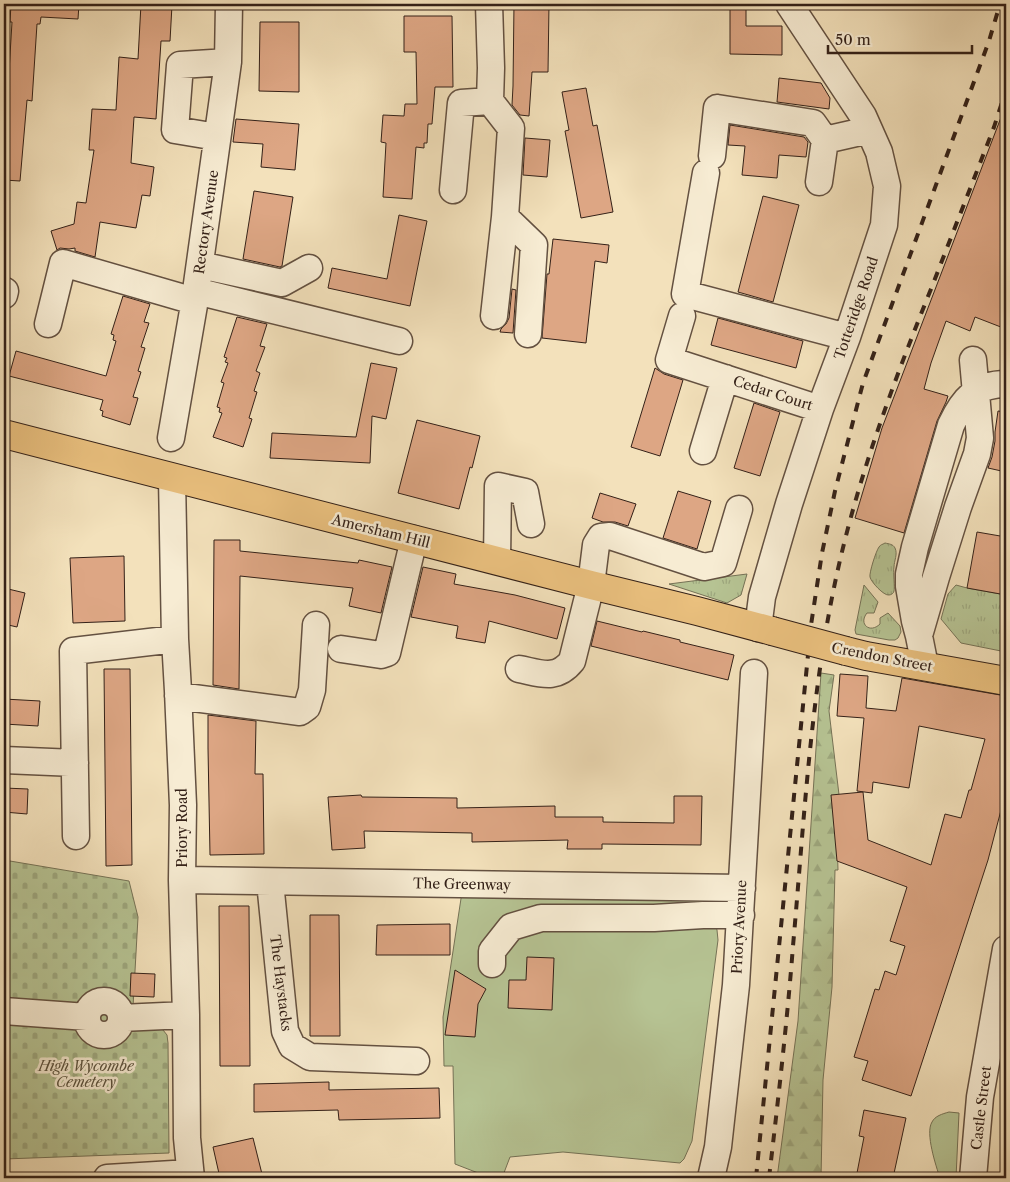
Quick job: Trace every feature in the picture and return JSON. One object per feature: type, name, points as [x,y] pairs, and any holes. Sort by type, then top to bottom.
[{"type":"main road","name":"Amersham Hill","points":[[4,434],[765,630]]},
{"type":"main road","name":"Crendon Street","points":[[765,630],[866,656],[1006,681]]},
{"type":"street","name":"Rectory Avenue","points":[[171,438],[200,265],[228,62],[229,4]]},
{"type":"street","points":[[489,4],[490,101],[511,128],[505,216],[494,316]]},
{"type":"street","name":"Totteridge Road","points":[[765,630],[762,597],[789,504],[820,409],[847,337],[884,225],[887,186],[879,152],[862,116],[789,4]]},
{"type":"street","points":[[217,137],[175,130],[180,64],[228,62]]},
{"type":"street","points":[[453,190],[461,103],[490,101]]},
{"type":"street","points":[[819,182],[825,140],[813,122],[717,108],[686,294],[847,337]]},
{"type":"street","points":[[825,140],[869,130]]},
{"type":"street","points":[[505,216],[534,245],[528,334]]},
{"type":"street","points":[[48,324],[63,263],[195,296],[399,341]]},
{"type":"street","points":[[200,265],[282,283],[309,268]]},
{"type":"street","name":"Cedar Court","points":[[682,316],[669,360],[820,409]]},
{"type":"street","points":[[973,360],[976,392]]},
{"type":"street","name":"Cedar Court","points":[[703,451],[725,378]]},
{"type":"street","points":[[925,666],[909,586],[909,574],[915,547],[951,425],[959,408],[976,392],[987,387],[1006,384]]},
{"type":"street","name":"Priory Road","points":[[172,478],[175,639],[183,805],[182,880],[187,1138],[191,1176]]},
{"type":"street","points":[[497,561],[498,486],[525,492],[531,524]]},
{"type":"street","points":[[519,669],[548,675],[557,673],[567,667],[572,661],[591,586],[596,545],[601,537],[610,536],[704,567],[722,563],[739,509]]},
{"type":"street","points":[[341,649],[381,655],[387,653],[414,539]]},
{"type":"street","points":[[178,696],[300,712],[308,707],[312,690],[316,625]]},
{"type":"street","points":[[76,836],[73,651],[175,639]]},
{"type":"street","name":"Priory Avenue","points":[[711,1178],[719,1138],[736,985],[754,674]]},
{"type":"street","points":[[4,760],[75,763]]},
{"type":"street","name":"The Greenway","points":[[182,880],[742,888]]},
{"type":"street","name":"The Haystacks","points":[[270,882],[285,1031],[292,1046],[310,1057],[416,1061]]},
{"type":"street","points":[[492,964],[492,951],[511,927],[541,918],[654,918],[741,915]]},
{"type":"street","name":"Castle Street","points":[[973,1178],[980,1097],[1004,980],[1006,949]]},
{"type":"street","points":[[4,1011],[87,1017],[91,1030],[96,1034],[103,1035],[115,1031],[119,1026],[121,1018],[186,1015]]},
{"type":"street","points":[[107,1178],[191,1176]]},
{"type":"green space","points":[[885,543],[891,544],[895,548],[896,553],[894,591],[889,595],[878,588],[870,577],[878,549],[880,545]]},
{"type":"green space","points":[[747,574],[741,595],[727,603],[669,584]]},
{"type":"green space","points":[[864,585],[878,602],[874,613],[867,613],[865,617],[866,626],[869,628],[876,627],[880,624],[880,618],[888,613],[900,626],[901,632],[895,640],[856,634],[855,630]]},
{"type":"green space","points":[[956,585],[1006,595],[1006,652],[961,643],[941,619],[948,594]]},
{"type":"green space","points":[[821,673],[834,675],[829,711],[840,803],[836,804],[838,870],[835,870],[832,987],[823,1080],[821,1178],[777,1178],[798,1021]]},
{"type":"green space","name":"High Wycombe Cemetery","points":[[4,860],[129,881],[138,917],[133,1007],[167,1035],[169,1153],[4,1159]]},
{"type":"green space","points":[[462,892],[707,900],[717,930],[718,940],[692,1141],[684,1159],[680,1163],[563,1152],[510,1157],[502,1178],[491,1178],[455,1164],[453,1066],[444,1066],[443,1017]]},
{"type":"green space","points":[[949,1112],[959,1113],[956,1178],[940,1178],[932,1150],[930,1127],[935,1118]]},
{"type":"building","points":[[11,4],[79,4],[78,19],[41,17],[40,24],[37,24],[32,101],[27,100],[20,181],[4,180],[4,105],[7,105],[12,22],[10,22]]},
{"type":"building","points":[[141,4],[172,5],[170,41],[161,41],[156,119],[134,117],[131,163],[154,167],[150,196],[142,195],[136,228],[100,222],[95,257],[75,251],[75,248],[60,248],[57,250],[51,231],[74,224],[77,202],[86,203],[94,150],[89,150],[92,109],[116,110],[119,57],[138,59]]},
{"type":"building","points":[[514,4],[549,4],[548,72],[532,72],[529,116],[520,115],[512,105]]},
{"type":"building","points":[[730,4],[746,4],[746,26],[782,26],[782,55],[730,54]]},
{"type":"building","points":[[404,16],[452,16],[453,87],[435,87],[432,124],[428,124],[427,143],[424,143],[424,148],[416,147],[412,199],[383,197],[386,143],[381,142],[383,115],[404,116],[405,104],[417,104],[416,52],[404,52]]},
{"type":"building","points":[[260,22],[299,22],[299,92],[259,91]]},
{"type":"building","points":[[779,78],[821,83],[830,98],[829,109],[777,102]]},
{"type":"building","points":[[586,88],[593,126],[597,125],[613,212],[581,218],[565,131],[569,130],[562,92]]},
{"type":"building","points":[[1005,107],[1006,329],[975,317],[970,331],[946,321],[924,389],[948,396],[937,421],[904,533],[855,518],[882,428]]},
{"type":"building","points":[[236,119],[299,124],[295,170],[261,167],[263,144],[233,142]]},
{"type":"building","points":[[730,125],[804,137],[808,142],[806,157],[779,155],[777,178],[742,175],[745,146],[728,145]]},
{"type":"building","points":[[525,138],[550,140],[547,177],[523,175]]},
{"type":"building","points":[[254,191],[293,197],[282,266],[280,267],[243,259]]},
{"type":"building","points":[[763,196],[799,205],[773,302],[738,292]]},
{"type":"building","points":[[399,215],[427,221],[410,306],[328,288],[332,268],[387,279]]},
{"type":"building","points":[[553,239],[609,245],[607,263],[595,261],[586,343],[542,338],[547,274],[549,274]]},
{"type":"building","points":[[512,289],[516,290],[513,333],[500,332],[509,318]]},
{"type":"building","points":[[123,296],[150,304],[144,322],[149,323],[141,347],[145,348],[138,371],[141,372],[133,397],[138,398],[130,425],[102,416],[103,411],[100,410],[103,400],[9,376],[16,351],[106,376],[116,341],[113,340],[114,335],[111,334]]},
{"type":"building","points":[[237,317],[267,324],[260,346],[265,347],[256,371],[260,373],[254,391],[257,392],[249,418],[252,419],[243,447],[213,437],[222,413],[219,412],[220,408],[217,407],[224,383],[221,382],[228,363],[225,362],[227,358],[224,357]]},
{"type":"building","points":[[718,318],[803,341],[796,368],[711,345]]},
{"type":"building","points":[[371,363],[397,368],[386,419],[372,416],[370,463],[270,458],[272,433],[356,437]]},
{"type":"building","points":[[655,368],[664,374],[683,380],[660,456],[631,447]]},
{"type":"building","points":[[754,403],[780,412],[760,476],[734,468]]},
{"type":"building","points":[[998,411],[1006,412],[1006,472],[988,468],[995,441]]},
{"type":"building","points":[[417,420],[480,436],[459,509],[398,493]]},
{"type":"building","points":[[678,491],[711,501],[697,549],[663,538]]},
{"type":"building","points":[[600,493],[636,504],[628,526],[615,522],[603,522],[592,518]]},
{"type":"building","points":[[977,532],[1006,537],[1006,595],[967,588]]},
{"type":"building","points":[[214,540],[240,540],[240,551],[358,563],[359,560],[392,567],[381,613],[349,606],[353,588],[240,576],[239,689],[213,685]]},
{"type":"building","points":[[124,556],[125,621],[73,623],[70,558]]},
{"type":"building","points":[[423,567],[456,574],[454,584],[515,595],[565,608],[557,639],[489,621],[485,643],[456,638],[458,626],[411,617]]},
{"type":"building","points":[[4,588],[25,593],[17,627],[4,624]]},
{"type":"building","points":[[597,621],[680,640],[680,642],[734,655],[728,680],[591,646]]},
{"type":"building","points":[[104,669],[130,669],[132,865],[106,866]]},
{"type":"building","points":[[840,674],[868,676],[866,708],[896,711],[902,678],[1006,696],[1006,791],[988,860],[911,1096],[862,1080],[868,1061],[854,1057],[875,989],[879,990],[885,971],[896,975],[905,946],[890,941],[907,887],[837,861],[831,795],[863,792],[868,840],[931,865],[945,814],[961,818],[985,739],[919,726],[909,788],[873,782],[872,793],[857,791],[864,718],[837,716]]},
{"type":"building","points":[[4,699],[40,701],[38,726],[4,724]]},
{"type":"building","points":[[208,715],[256,721],[255,774],[263,774],[264,854],[210,855]]},
{"type":"building","points":[[4,788],[28,789],[27,814],[4,812]]},
{"type":"building","points":[[361,795],[362,797],[457,798],[457,808],[555,806],[555,817],[603,817],[603,822],[674,823],[674,796],[702,796],[701,845],[602,844],[602,849],[567,849],[568,840],[472,842],[472,833],[364,831],[365,848],[332,850],[328,797]]},
{"type":"building","points":[[219,906],[249,906],[250,1066],[220,1066]]},
{"type":"building","points":[[310,915],[339,915],[340,1036],[310,1036]]},
{"type":"building","points":[[450,924],[450,955],[376,955],[377,925]]},
{"type":"building","points":[[527,957],[554,958],[552,1010],[508,1008],[509,980],[526,980]]},
{"type":"building","points":[[455,970],[486,989],[478,1004],[475,1037],[445,1035]]},
{"type":"building","points":[[131,973],[155,974],[154,997],[130,996]]},
{"type":"building","points":[[329,1082],[329,1090],[439,1088],[440,1118],[339,1120],[338,1110],[254,1112],[254,1084]]},
{"type":"building","points":[[864,1110],[906,1118],[893,1178],[856,1178],[864,1137],[859,1136]]},
{"type":"building","points":[[253,1138],[263,1178],[220,1178],[213,1147]]},
{"type":"railway","points":[[756,1178],[811,625],[822,553],[835,491],[863,383],[989,41],[1000,4]]},
{"type":"railway","points":[[769,1178],[788,1004],[814,715],[827,624],[836,578],[855,503],[878,429],[904,357],[994,127],[1006,90]]}]
